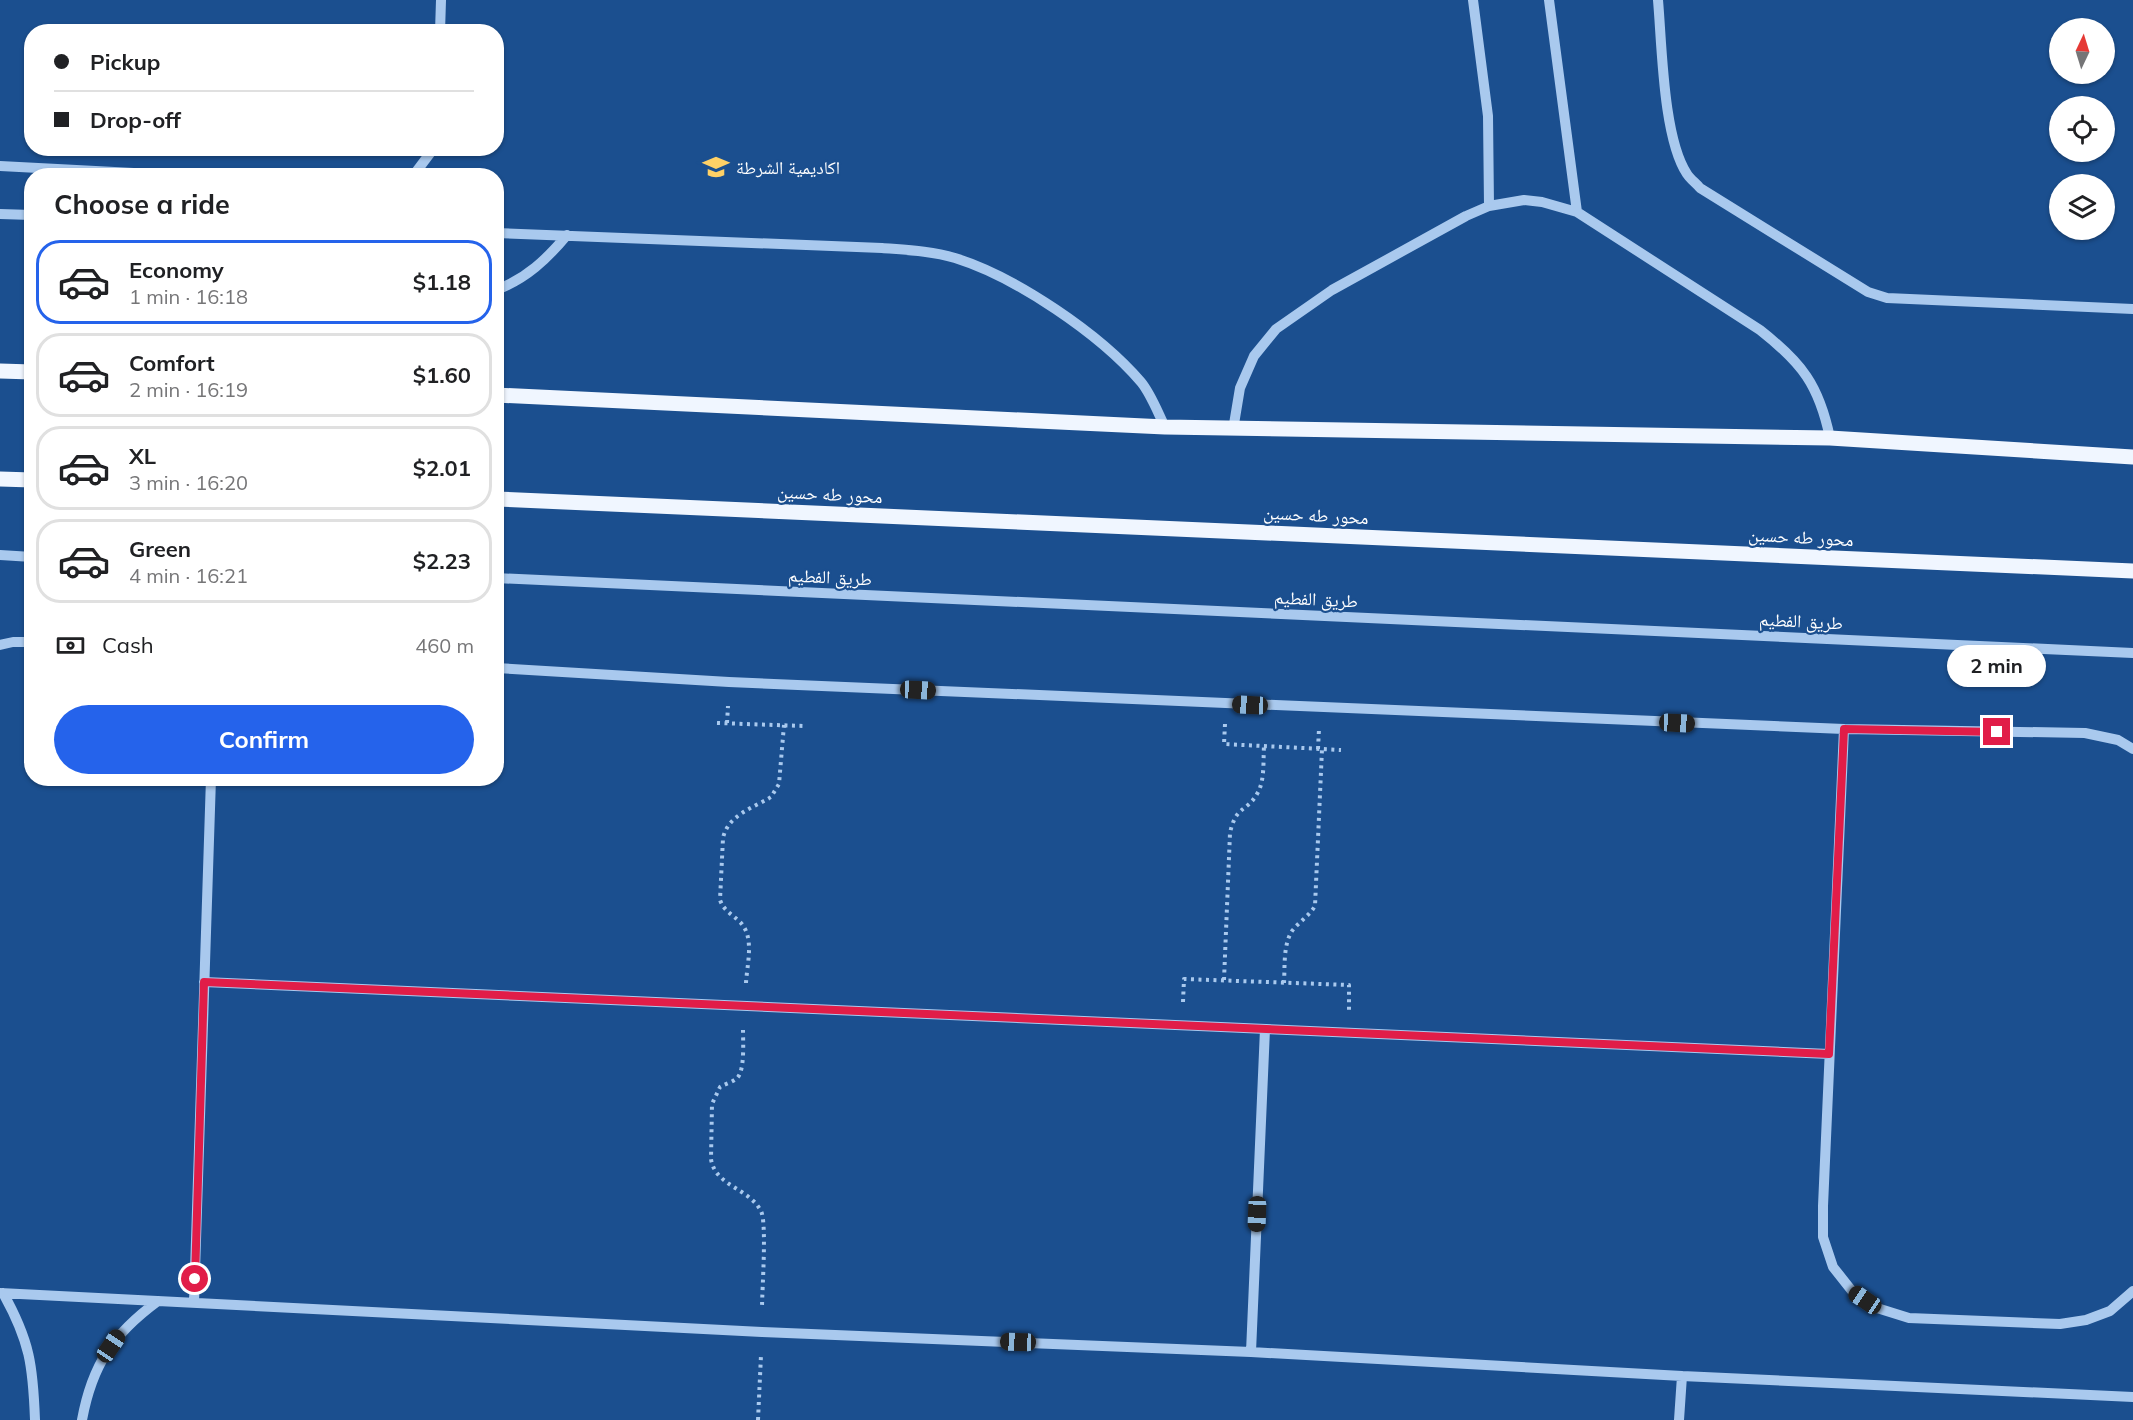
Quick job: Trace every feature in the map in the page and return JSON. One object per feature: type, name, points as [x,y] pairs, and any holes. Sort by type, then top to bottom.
[{"type":"main road","points":[[0,370],[24,372]]},
{"type":"main road","points":[[504,395],[1233,430],[1830,438],[2133,456]]},
{"type":"main road","points":[[0,479],[24,480]]},
{"type":"main road","name":"محور طه حسين","points":[[504,499],[2133,571]]},
{"type":"street","points":[[440,24],[441,0]]},
{"type":"street","points":[[1473,0],[1488,117],[1489,206]]},
{"type":"street","points":[[1549,0],[1576,212]]},
{"type":"street","points":[[1658,0],[1667,102],[1672,132],[1678,155],[1687,174],[1700,188],[1868,292],[1887,298],[2133,309]]},
{"type":"street","points":[[0,166],[38,168]]},
{"type":"street","points":[[1233,430],[1240,388],[1254,356],[1276,329],[1332,290],[1466,216],[1489,206],[1524,200],[1542,202],[1576,212],[1760,330],[1787,352],[1809,380],[1824,411],[1830,438]]},
{"type":"street","points":[[0,214],[24,215]]},
{"type":"street","points":[[504,232],[882,248],[918,250],[953,257],[987,269],[1059,311],[1083,329],[1111,352],[1143,384],[1165,427]]},
{"type":"street","points":[[504,286],[530,273],[550,256],[567,235]]},
{"type":"street","points":[[0,555],[24,556]]},
{"type":"street","name":"طريق الفطيم","points":[[504,578],[2133,653]]},
{"type":"street","points":[[0,645],[24,643]]},
{"type":"street","points":[[504,668],[729,682],[1844,729],[2085,733],[2118,740],[2133,749]]},
{"type":"street","points":[[1844,729],[1823,1237],[1833,1267],[1852,1291],[1877,1308],[1909,1318],[2060,1324],[2086,1320],[2109,1311],[2133,1291]]},
{"type":"street","points":[[194,1302],[210,786]]},
{"type":"street","points":[[204,982],[1829,1054]]},
{"type":"street","points":[[1251,1352],[1265,1029]]},
{"type":"street","points":[[2,1293],[762,1332],[1251,1352],[1682,1376],[2133,1397]]},
{"type":"street","points":[[2,1293],[23,1331],[30,1352],[34,1375],[35,1420]]},
{"type":"street","points":[[82,1420],[92,1379],[104,1356],[137,1316],[158,1301]]},
{"type":"street","points":[[1679,1420],[1682,1376]]},
{"type":"path","points":[[717,723],[804,726]]},
{"type":"path","points":[[1224,744],[1341,750]]},
{"type":"path","points":[[1224,980],[1230,833],[1235,816],[1240,809],[1254,800],[1262,783],[1264,746]]},
{"type":"path","points":[[1284,982],[1289,936],[1310,915],[1315,906],[1322,749]]},
{"type":"path","points":[[1181,1025],[1184,978],[1284,982],[1349,985],[1349,1032]]},
{"type":"path","points":[[758,1420],[762,1332]]},
{"type":"place","name":"اكاديمية الشرطة","points":[[716,167]]},
{"type":"route","points":[[195,1279],[204,982],[1829,1054],[1844,729],[1997,732]]}]
